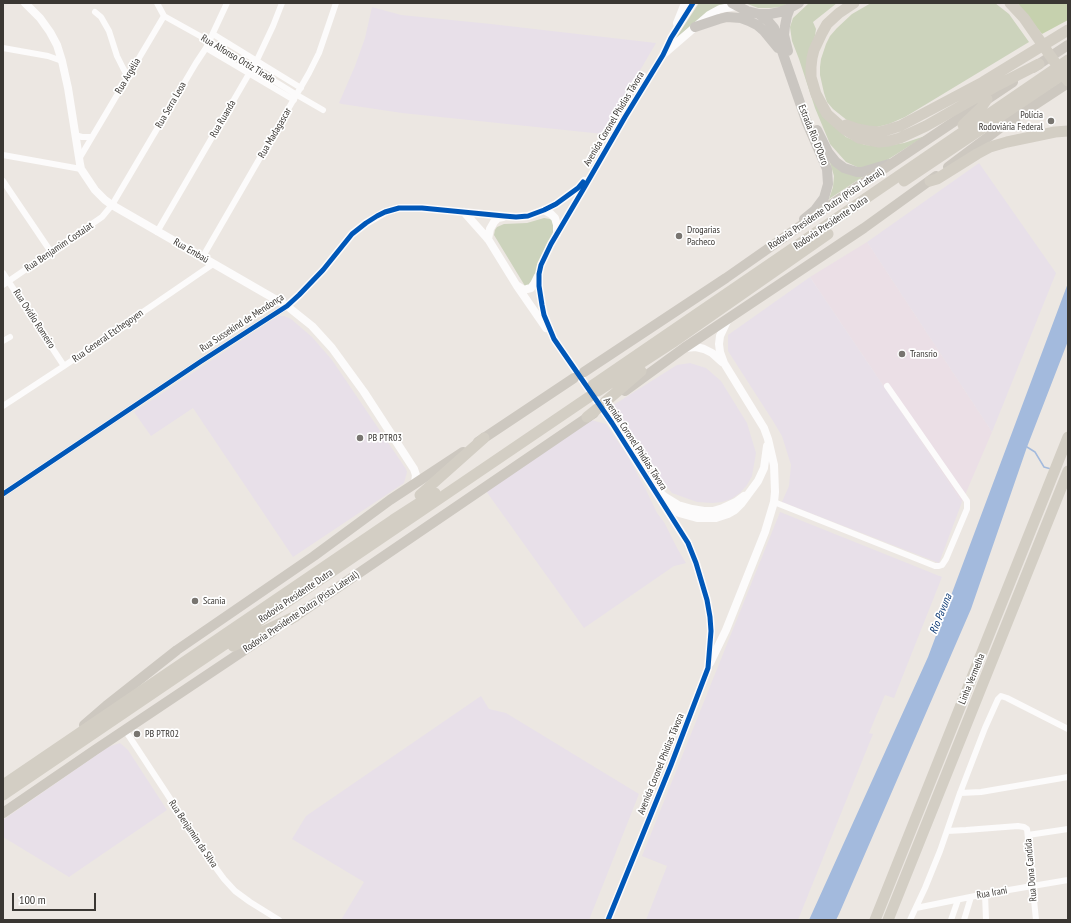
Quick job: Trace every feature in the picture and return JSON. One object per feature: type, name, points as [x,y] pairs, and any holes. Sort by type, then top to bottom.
[{"type":"highway","points":[[854,3],[839,13],[827,24],[820,36],[813,54],[811,77],[813,86],[821,104],[828,114],[844,129],[859,138],[879,142],[900,138],[926,126],[998,85],[1039,64]]},
{"type":"highway","points":[[587,417],[684,348],[864,228],[930,181],[1004,125],[1068,82],[1030,26],[1010,3]]},
{"type":"highway","points":[[828,114],[846,125],[868,131],[879,132],[900,126],[983,82],[1068,30]]},
{"type":"highway","name":"Rodovia Presidente Dutra (Pista Lateral)","points":[[61,745],[106,706],[177,650],[314,556],[415,483],[484,438],[577,373],[726,278],[1068,44]]},
{"type":"highway","name":"Rodovia Presidente Dutra","points":[[3,795],[202,660],[591,391],[860,202],[1068,60]]},
{"type":"highway","name":"Rodovia Presidente Dutra","points":[[3,785],[488,457],[591,391],[672,343],[863,209],[1068,71]]},
{"type":"highway","points":[[860,202],[889,178],[950,136],[981,108],[987,99]]},
{"type":"highway","points":[[930,181],[937,179],[990,147],[1055,132],[1068,131]]},
{"type":"highway","points":[[601,406],[672,343]]},
{"type":"highway","name":"Rodovia Presidente Dutra (Pista Lateral)","points":[[3,813],[296,616],[587,417]]},
{"type":"highway","name":"Linha Vermelha","points":[[875,920],[1068,437]]},
{"type":"highway","points":[[393,520],[484,438]]},
{"type":"highway","name":"Linha Vermelha","points":[[888,920],[1067,475]]},
{"type":"highway","points":[[202,660],[296,616]]},
{"type":"main road","points":[[734,4],[748,11],[759,14],[780,12],[795,6]]},
{"type":"main road","name":"Estrada Rio D'Ouro","points":[[795,6],[786,20],[784,35],[806,103],[819,135],[828,152],[839,165],[857,172],[867,171],[895,162]]},
{"type":"main road","name":"Estrada Rio D'Ouro","points":[[759,14],[774,28],[807,123],[828,173],[825,194],[818,206],[774,244]]},
{"type":"main road","points":[[695,27],[719,19],[734,17],[741,18],[757,25],[782,52]]},
{"type":"street","name":"Rua Embaú","points":[[25,3],[40,18],[50,32],[59,51],[68,88],[81,168],[95,190],[112,205],[287,306],[316,330],[337,354],[364,392],[414,469],[416,476],[415,483]]},
{"type":"street","points":[[157,3],[164,16]]},
{"type":"street","name":"Rua Serra Leoa","points":[[112,205],[206,48],[227,3]]},
{"type":"street","name":"Rua Ruanda","points":[[157,232],[257,60],[282,3]]},
{"type":"street","name":"Rua Madagascar","points":[[202,258],[301,88],[319,53],[336,3]]},
{"type":"street","points":[[671,38],[685,3]]},
{"type":"street","name":"Avenida Coronel Phidias Távora","points":[[693,3],[556,234],[545,255],[539,274],[539,286],[544,315],[554,339],[609,419],[688,543],[696,563],[707,600],[710,617],[711,630],[708,668]]},
{"type":"street","name":"Avenida Coronel Phidias Távora","points":[[663,55],[709,15],[734,4]]},
{"type":"street","points":[[95,12],[101,17],[109,31],[117,56],[128,77]]},
{"type":"street","name":"Rua Alfonso Ortiz Tirado","points":[[164,16],[209,41],[251,70],[295,97],[323,110]]},
{"type":"street","name":"Rua Argélia","points":[[79,159],[164,16]]},
{"type":"street","name":"Rua Alfonso Ortiz Tirado","points":[[213,34],[301,88]]},
{"type":"street","points":[[3,48],[48,56],[62,61]]},
{"type":"street","name":"Rua Alfonso Ortiz Tirado","points":[[206,48],[251,70]]},
{"type":"street","points":[[48,56],[59,51]]},
{"type":"street","points":[[75,135],[82,138],[92,137]]},
{"type":"street","points":[[3,156],[81,168]]},
{"type":"street","name":"Rua Sussekind de Mendonça","points":[[3,494],[200,362],[287,306],[323,270],[352,234],[377,216],[399,208],[422,208],[516,217],[528,216],[556,204],[578,188],[596,166]]},
{"type":"street","points":[[3,181],[51,252]]},
{"type":"street","name":"Rua Benjamim Costalat","points":[[3,285],[102,217],[112,205]]},
{"type":"street","points":[[544,210],[555,218],[557,225],[556,234]]},
{"type":"street","points":[[464,212],[488,239],[517,286],[554,339]]},
{"type":"street","points":[[488,239],[490,229],[494,222],[498,218],[504,216]]},
{"type":"street","name":"Rua General Etchegoyen","points":[[3,406],[213,264]]},
{"type":"street","name":"Rua Ovídio Romeiro","points":[[3,273],[64,366]]},
{"type":"street","points":[[517,286],[524,290],[531,288],[539,274]]},
{"type":"street","name":"Avenida Coronel Phidias Távora","points":[[608,920],[708,668],[726,630],[765,532],[774,502],[776,483],[775,471],[768,439],[759,419],[724,363],[720,352],[719,340],[721,331],[728,319]]},
{"type":"street","points":[[3,341],[10,336]]},
{"type":"street","name":"Avenida Coronel Phidias Távora","points":[[684,348],[696,347],[704,349],[712,353],[724,363]]},
{"type":"street","points":[[774,502],[935,566],[942,564],[946,559],[967,509],[967,501],[887,386]]},
{"type":"street","points":[[659,497],[679,512],[697,518],[710,519],[722,517],[735,510],[758,482],[764,468],[768,439]]},
{"type":"street","points":[[414,469],[424,472],[432,472]]},
{"type":"street","points":[[648,480],[674,503],[685,508],[704,511],[717,510],[729,506],[743,498],[753,489]]},
{"type":"street","points":[[910,920],[947,831],[960,793],[998,698],[1001,696],[1007,698],[1068,729]]},
{"type":"street","name":"Rua Benjamim da Silva","points":[[125,730],[224,879],[245,899],[279,920]]},
{"type":"street","points":[[960,793],[981,792],[1068,777]]},
{"type":"street","name":"Rua Dona Candida","points":[[947,831],[1018,826],[1027,829],[1036,920]]},
{"type":"street","points":[[1028,835],[1068,828]]},
{"type":"street","name":"Rua Irani","points":[[916,908],[1068,880]]},
{"type":"street","points":[[986,894],[986,920]]},
{"type":"street","points":[[964,920],[971,897]]},
{"type":"street","points":[[952,920],[958,900]]},
{"type":"shaded area","points":[[372,7],[401,15],[656,43],[603,134],[402,113],[342,104],[339,103],[365,38]]},
{"type":"shaded area","points":[[979,163],[1056,273],[992,432],[867,242]]},
{"type":"shaded area","name":"Transrio","points":[[867,242],[992,432],[962,502],[810,277]]},
{"type":"shaded area","points":[[810,277],[962,502],[939,563],[782,502],[789,486],[791,465],[782,436],[728,351],[728,335]]},
{"type":"shaded area","points":[[278,316],[284,316],[291,319],[312,337],[332,360],[407,472],[404,483],[293,557],[193,408],[151,436],[134,412]]},
{"type":"shaded area","points":[[690,363],[706,368],[721,381],[747,423],[756,453],[752,476],[747,485],[740,493],[731,499],[722,502],[697,502],[672,493],[607,409],[677,365]]},
{"type":"shaded area","points":[[591,420],[606,424],[627,455],[657,513],[664,522],[686,563],[674,566],[584,628],[486,491]]},
{"type":"shaded area","points":[[780,512],[942,577],[894,698],[885,695],[869,733],[873,734],[798,920],[646,920],[667,866],[642,856]]},
{"type":"shaded area","points":[[481,696],[489,709],[506,713],[639,794],[589,920],[341,920],[364,882],[292,839],[306,816]]},
{"type":"shaded area","points":[[120,743],[128,750],[167,810],[69,877],[3,837],[3,820],[108,747]]},
{"type":"green space","points":[[699,3],[725,4],[712,9],[676,38]]},
{"type":"green space","points":[[745,3],[789,3],[781,7],[758,8]]},
{"type":"green space","points":[[809,3],[837,3],[813,22],[816,29],[815,36],[807,61],[827,120],[846,137],[865,145],[885,146],[904,143],[925,136],[884,162],[869,167],[857,167],[846,162],[830,144],[815,108],[792,41],[790,27],[793,18]]},
{"type":"green space","points":[[871,3],[995,3],[1009,14],[1029,42],[905,117],[889,124],[877,127],[865,127],[848,121],[827,102],[820,75],[820,67],[821,59],[830,36],[852,14]]},
{"type":"green space","points":[[1017,3],[1068,3],[1068,20],[1042,34]]},
{"type":"green space","points":[[829,159],[864,176],[829,199],[833,187],[834,176]]},
{"type":"green space","points":[[544,218],[550,219],[556,225],[532,284],[525,286],[494,235],[495,230],[497,227],[504,224],[527,223]]},
{"type":"water","points":[[1068,283],[1068,341],[1027,447],[971,609],[836,920],[809,920],[928,657]]},
{"type":"waterway","points":[[1027,447],[1035,452],[1044,467],[1051,469]]},
{"type":"cycle path","points":[[608,920],[671,765],[708,668],[711,631],[710,617],[707,600],[696,563],[688,543],[612,423],[554,339],[544,315],[539,286],[539,274],[541,265],[551,244],[693,3]]},
{"type":"cycle path","points":[[3,494],[200,362],[287,306],[323,270],[352,234],[377,216],[399,208],[422,208],[516,217],[528,216],[556,204],[578,188],[583,182]]},
{"type":"place","name":"Polícia Rodoviária Federal","points":[[1051,121]]},
{"type":"place","name":"Drogarias Pacheco","points":[[679,236]]},
{"type":"place","name":"Transrio","points":[[902,354]]},
{"type":"place","name":"PB PTR03","points":[[360,438]]},
{"type":"place","name":"Scania","points":[[195,601]]},
{"type":"place","name":"PB PTR02","points":[[137,734]]},
{"type":"water label","name":"Rio Pavuna","points":[[941,614]]}]
